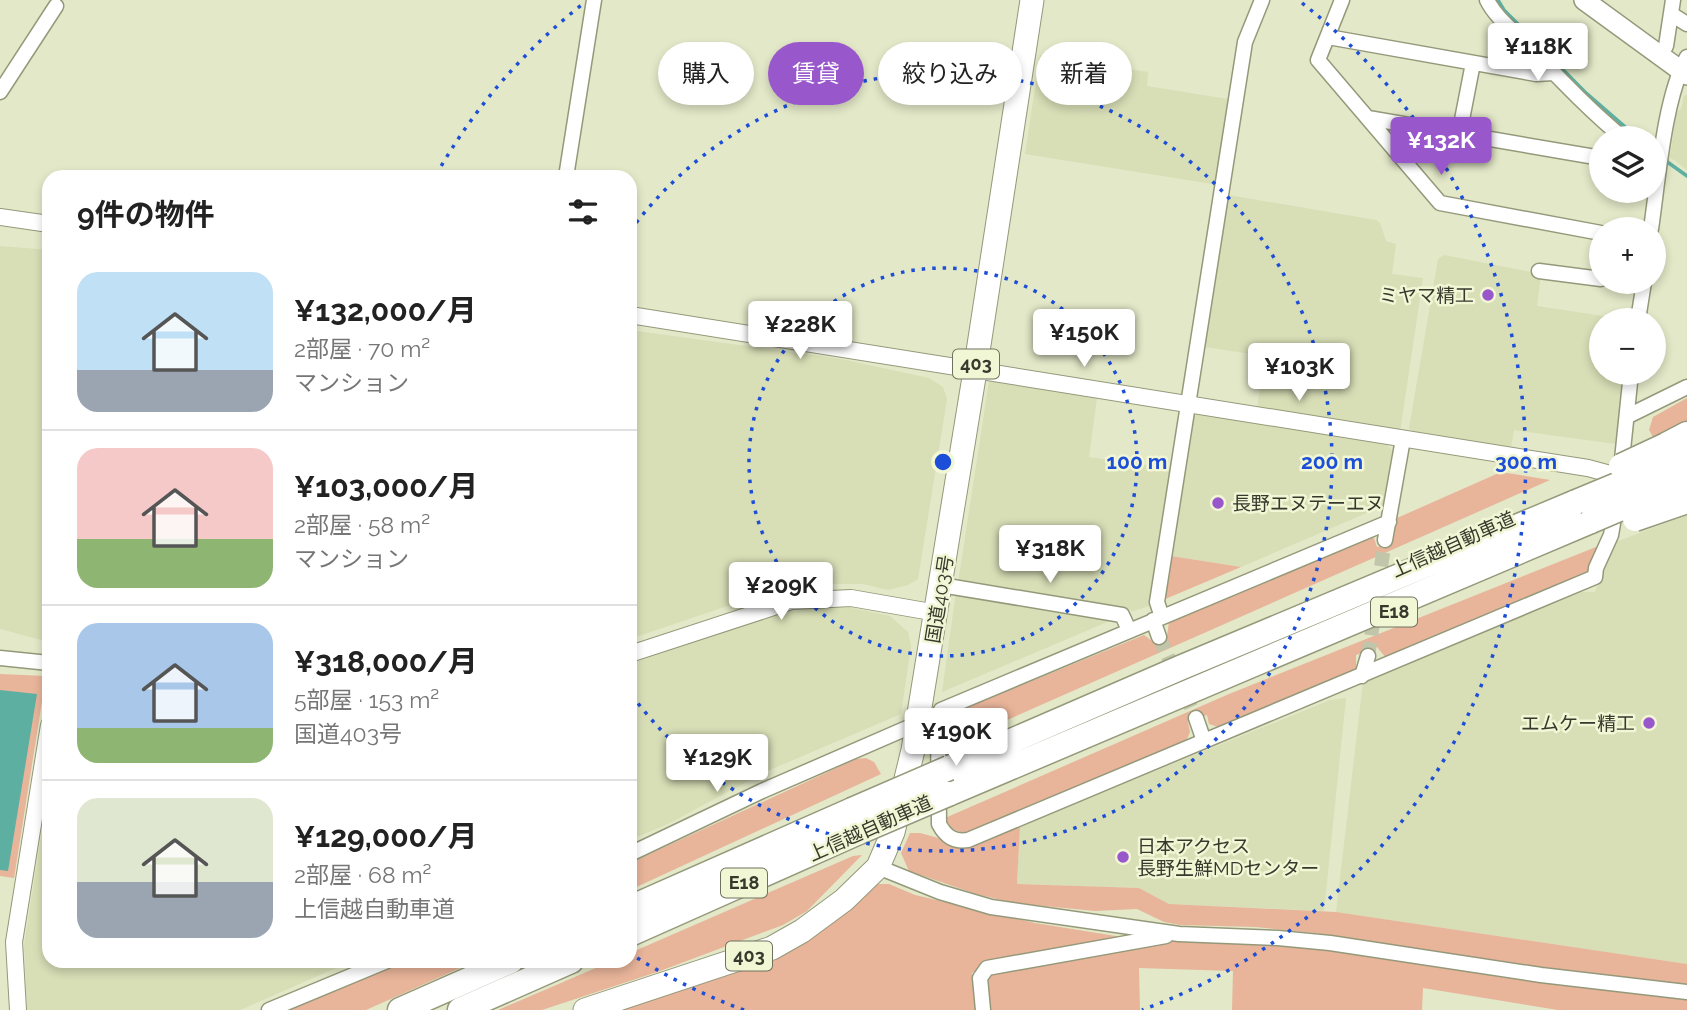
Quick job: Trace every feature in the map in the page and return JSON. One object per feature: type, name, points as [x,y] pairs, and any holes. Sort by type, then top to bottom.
[{"type":"highway","name":"国道403号","points":[[585,1010],[772,948],[802,931],[844,900],[878,867],[894,832],[907,781],[937,613],[1032,0]]},
{"type":"highway","name":"上信越自動車道","points":[[637,905],[855,821],[948,794],[1188,691],[1584,511],[1682,455]]},
{"type":"highway","name":"上信越自動車道","points":[[637,930],[855,821],[950,768],[1180,668],[1584,511],[1682,455]]},
{"type":"highway","name":"上信越自動車道","points":[[1584,511],[1687,501]]},
{"type":"highway","points":[[400,1010],[495,968]]},
{"type":"highway","points":[[460,1010],[555,968]]},
{"type":"main road","points":[[1584,0],[1685,67]]},
{"type":"street","points":[[567,170],[593,0]]},
{"type":"street","points":[[1160,636],[1157,602],[1245,42],[1262,0]]},
{"type":"street","points":[[1342,0],[1318,60],[1440,203],[1589,231]]},
{"type":"street","points":[[1487,0],[1496,15],[1608,126]]},
{"type":"street","points":[[0,92],[56,6]]},
{"type":"street","points":[[1672,7],[1687,24]]},
{"type":"street","points":[[1666,46],[1672,7]]},
{"type":"street","points":[[1328,37],[1536,74],[1553,73]]},
{"type":"street","points":[[1459,135],[1473,63]]},
{"type":"street","points":[[1666,135],[1685,67]]},
{"type":"street","points":[[1368,118],[1589,156]]},
{"type":"street","points":[[0,217],[42,223]]},
{"type":"street","points":[[1539,271],[1589,277]]},
{"type":"street","points":[[637,316],[1588,468],[1620,478],[1687,486]]},
{"type":"street","points":[[1389,522],[941,710],[938,727],[939,824],[944,832],[958,841],[968,840],[1595,577],[1596,568],[1611,535],[1630,385]]},
{"type":"street","points":[[1628,416],[1687,387]]},
{"type":"street","points":[[1385,540],[1403,439]]},
{"type":"street","points":[[941,585],[1122,615],[1129,630]]},
{"type":"street","points":[[637,652],[773,605],[801,599],[851,598],[937,613]]},
{"type":"street","points":[[1362,676],[1368,656]]},
{"type":"street","points":[[0,658],[42,662]]},
{"type":"street","points":[[1196,718],[1205,741]]},
{"type":"street","points":[[637,851],[907,728]]},
{"type":"street","points":[[18,1010],[14,943],[42,769]]},
{"type":"street","points":[[878,867],[940,892],[991,907],[1179,934],[1278,937],[1330,943],[1541,975],[1687,992]]},
{"type":"street","points":[[983,1010],[980,978],[987,968],[1179,934]]},
{"type":"street","points":[[269,1010],[370,968]]},
{"type":"shaded area","points":[[1132,69],[1148,72],[1147,86],[1228,99],[1215,183],[1212,184],[1025,154],[1036,81],[1036,105],[1132,105]]},
{"type":"shaded area","points":[[1687,95],[1687,170],[1670,157],[1676,113],[1681,109],[1684,96]]},
{"type":"shaded area","points":[[1228,195],[1376,220],[1380,223],[1386,241],[1396,244],[1392,274],[1423,278],[1400,432],[1257,408],[1265,356],[1205,347]]},
{"type":"shaded area","points":[[0,246],[42,249],[42,640],[0,629]]},
{"type":"shaded area","points":[[1444,255],[1541,274],[1537,306],[1589,314],[1589,385],[1623,385],[1615,444],[1514,430],[1511,447],[1412,431],[1409,428],[1438,259]]},
{"type":"shaded area","points":[[637,331],[841,359],[929,378],[943,387],[947,399],[918,579],[908,585],[888,590],[863,584],[816,584],[771,591],[637,637]]},
{"type":"shaded area","points":[[989,381],[1097,398],[1089,457],[1172,469],[1152,605],[1134,611],[958,583]]},
{"type":"shaded area","points":[[1687,398],[1687,421],[1653,437],[1649,430],[1653,417]]},
{"type":"shaded area","points":[[1197,414],[1386,444],[1392,450],[1383,506],[1241,567],[1171,556],[1193,417]]},
{"type":"shaded area","points":[[1501,472],[1550,480],[946,747],[947,727],[959,711],[1144,635],[1152,641],[1167,636],[1169,622],[1364,538],[1374,538],[1377,547],[1393,541],[1397,518]]},
{"type":"shaded area","points":[[1687,515],[1687,964],[1336,912],[1363,682],[1582,592],[1595,592],[1613,543]]},
{"type":"shaded area","points":[[1601,545],[1588,574],[1386,658],[1377,647],[1356,655],[1356,675],[1221,728],[1209,724],[1207,715],[1188,722],[1190,732],[1185,744],[967,834],[952,829],[945,818],[1229,694]]},
{"type":"shaded area","points":[[1171,556],[1241,567],[1163,600]]},
{"type":"shaded area","points":[[956,592],[1112,620],[942,692]]},
{"type":"shaded area","points":[[818,607],[852,608],[890,616],[908,632],[911,646],[901,714],[765,772],[668,824],[637,837],[637,662],[776,614]]},
{"type":"shaded area","points":[[0,674],[42,676],[42,701],[14,878],[0,876]]},
{"type":"shaded area","points":[[1346,698],[1324,911],[1169,904],[1139,888],[1017,884],[1020,826],[1330,700]]},
{"type":"shaded area","points":[[866,758],[874,762],[881,774],[637,887],[637,860],[856,759]]},
{"type":"shaded area","points":[[1020,826],[1017,884],[1139,888],[1169,904],[1336,912],[1687,964],[1687,985],[1534,967],[1315,933],[1256,927],[1180,925],[1164,922],[1137,909],[1095,911],[1014,903],[976,894],[909,871],[901,853],[910,833],[942,839]]},
{"type":"shaded area","points":[[42,830],[42,968],[336,968],[240,1010],[27,1010],[24,945]]},
{"type":"shaded area","points":[[862,855],[807,911],[783,925],[660,971],[542,1010],[498,1010],[596,968],[637,968],[637,950],[853,856]]},
{"type":"shaded area","points":[[877,884],[889,884],[915,895],[1035,923],[1122,937],[987,963],[972,973],[975,1010],[610,1010],[795,949]]},
{"type":"shaded area","points":[[1172,938],[1320,947],[1687,998],[1687,1010],[1558,1010],[1423,988],[1422,1010],[1232,1010],[1233,971],[1139,968],[1140,1010],[989,1010],[986,979],[991,974]]},
{"type":"shaded area","points":[[388,968],[460,968],[366,1010],[289,1010]]},
{"type":"water","points":[[0,690],[37,694],[8,871],[0,870]]},
{"type":"waterway","points":[[1498,0],[1504,10],[1585,92],[1624,126]]},
{"type":"waterway","points":[[1666,161],[1687,176]]},
{"type":"tunnel","points":[[1378,587],[1385,540]]},
{"type":"tunnel","points":[[1368,656],[1375,611]]},
{"type":"tunnel","points":[[1159,637],[1196,718]]},
{"type":"place","name":"ミヤマ精工","points":[[1488,295]]},
{"type":"place","name":"長野エヌテーエヌ","points":[[1218,503]]},
{"type":"place","name":"エムケー精工","points":[[1649,723]]},
{"type":"place","name":"日本アクセス 長野生鮮MDセンター","points":[[1123,857]]}]
